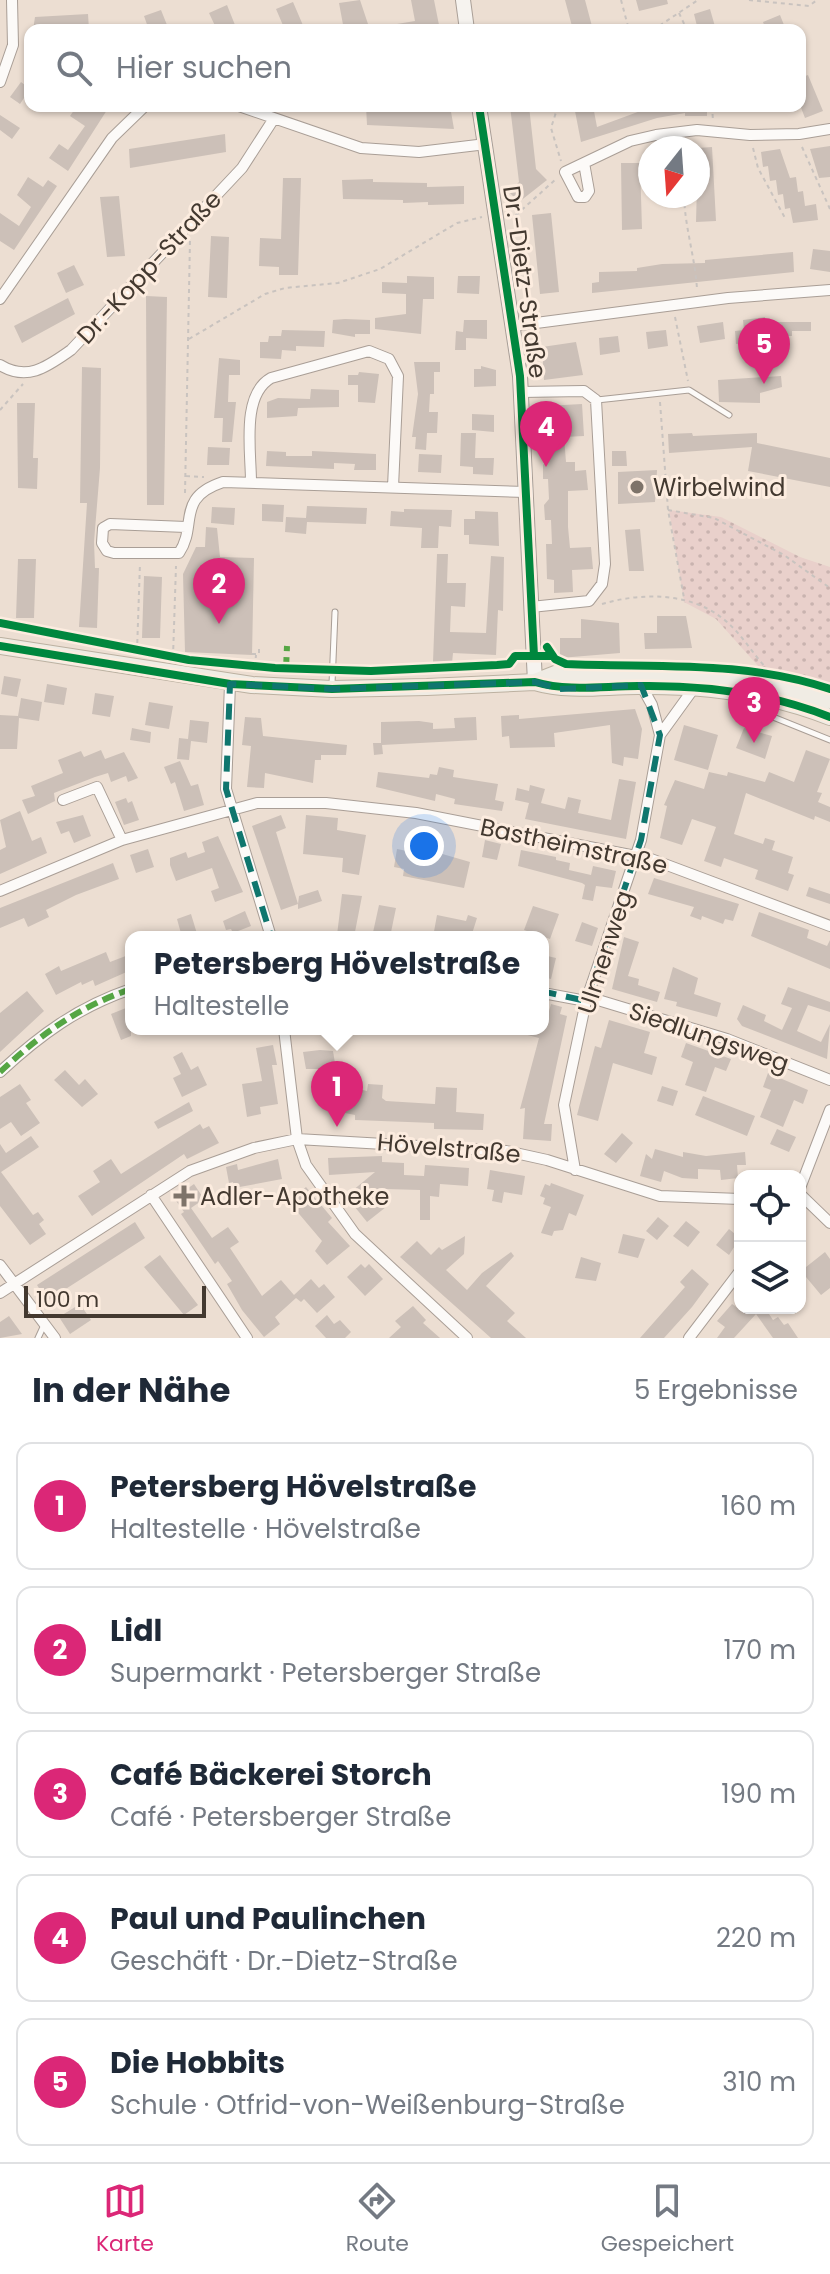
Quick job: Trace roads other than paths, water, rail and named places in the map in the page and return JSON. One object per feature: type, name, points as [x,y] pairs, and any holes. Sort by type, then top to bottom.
[{"type":"main road","points":[[463,0],[466,24]]},
{"type":"main road","name":"Dr.-Dietz-Straße","points":[[480,112],[521,392],[535,682]]},
{"type":"main road","points":[[0,646],[230,684],[332,689],[535,682],[559,689],[641,685],[694,688],[771,685],[830,717]]},
{"type":"main road","points":[[535,682],[558,673],[618,672],[771,685],[830,700]]},
{"type":"street","points":[[0,82],[13,45],[12,0]]},
{"type":"street","points":[[0,299],[112,138],[139,112]]},
{"type":"street","points":[[254,112],[336,142],[391,153],[486,144]]},
{"type":"street","name":"Dr.-Kopp-Straße","points":[[0,365],[18,373],[41,371],[71,350],[242,168],[273,120]]},
{"type":"street","points":[[584,163],[589,191],[585,197],[578,197],[565,172],[584,163],[643,138],[713,130],[750,135],[799,134],[830,129]]},
{"type":"street","points":[[513,326],[699,302],[830,290]]},
{"type":"street","points":[[251,482],[252,404],[259,386],[271,378],[369,351],[389,359],[398,376],[393,487]]},
{"type":"street","points":[[521,392],[584,391],[596,400],[605,564],[602,584],[589,601],[576,605],[531,607]]},
{"type":"street","points":[[186,527],[106,525],[102,543],[107,551],[177,554],[183,547],[192,505],[207,489],[223,482],[526,492]]},
{"type":"street","points":[[230,684],[226,789],[230,812],[269,931]]},
{"type":"street","name":"Ulmenweg","points":[[641,685],[652,705],[660,735]]},
{"type":"street","name":"Ulmenweg","points":[[575,1170],[564,1105],[587,999],[637,856],[660,735],[694,688]]},
{"type":"street","points":[[63,800],[97,787],[122,840]]},
{"type":"street","name":"Bastheimstraße","points":[[0,891],[122,840],[257,803],[356,806],[416,813],[637,856],[830,926]]},
{"type":"street","points":[[0,1072],[60,1021],[90,1004],[125,991]]},
{"type":"street","name":"Siedlungsweg","points":[[549,994],[587,999],[727,1039],[830,1080]]},
{"type":"street","points":[[285,1035],[297,1139],[306,1165],[355,1234],[467,1338]]},
{"type":"street","points":[[806,1172],[830,1110]]},
{"type":"street","name":"Hövelstraße","points":[[0,1293],[151,1195],[211,1162],[297,1139],[485,1148],[526,1154],[660,1196],[734,1199]]},
{"type":"street","points":[[151,1195],[247,1338]]},
{"type":"street","points":[[806,1200],[830,1223]]},
{"type":"street","points":[[0,1265],[55,1338]]},
{"type":"street","points":[[689,1338],[734,1279]]},
{"type":"lane","points":[[596,400],[689,390],[729,415]]},
{"type":"lane","points":[[332,689],[335,612]]},
{"type":"lane","points":[[771,685],[767,708],[773,717],[830,740]]},
{"type":"lane","points":[[38,1338],[44,1324]]},
{"type":"place","name":"Die Hobbits","points":[[764,384]]},
{"type":"place","name":"Paul und Paulinchen","points":[[546,467]]},
{"type":"place","name":"Wirbelwind","points":[[637,487]]},
{"type":"place","name":"Lidl","points":[[219,624]]},
{"type":"place","name":"Café Bäckerei Storch","points":[[754,743]]},
{"type":"place","name":"Petersberg Hövelstraße","points":[[337,1127]]},
{"type":"place","name":"Adler-Apotheke","points":[[184,1196]]}]
